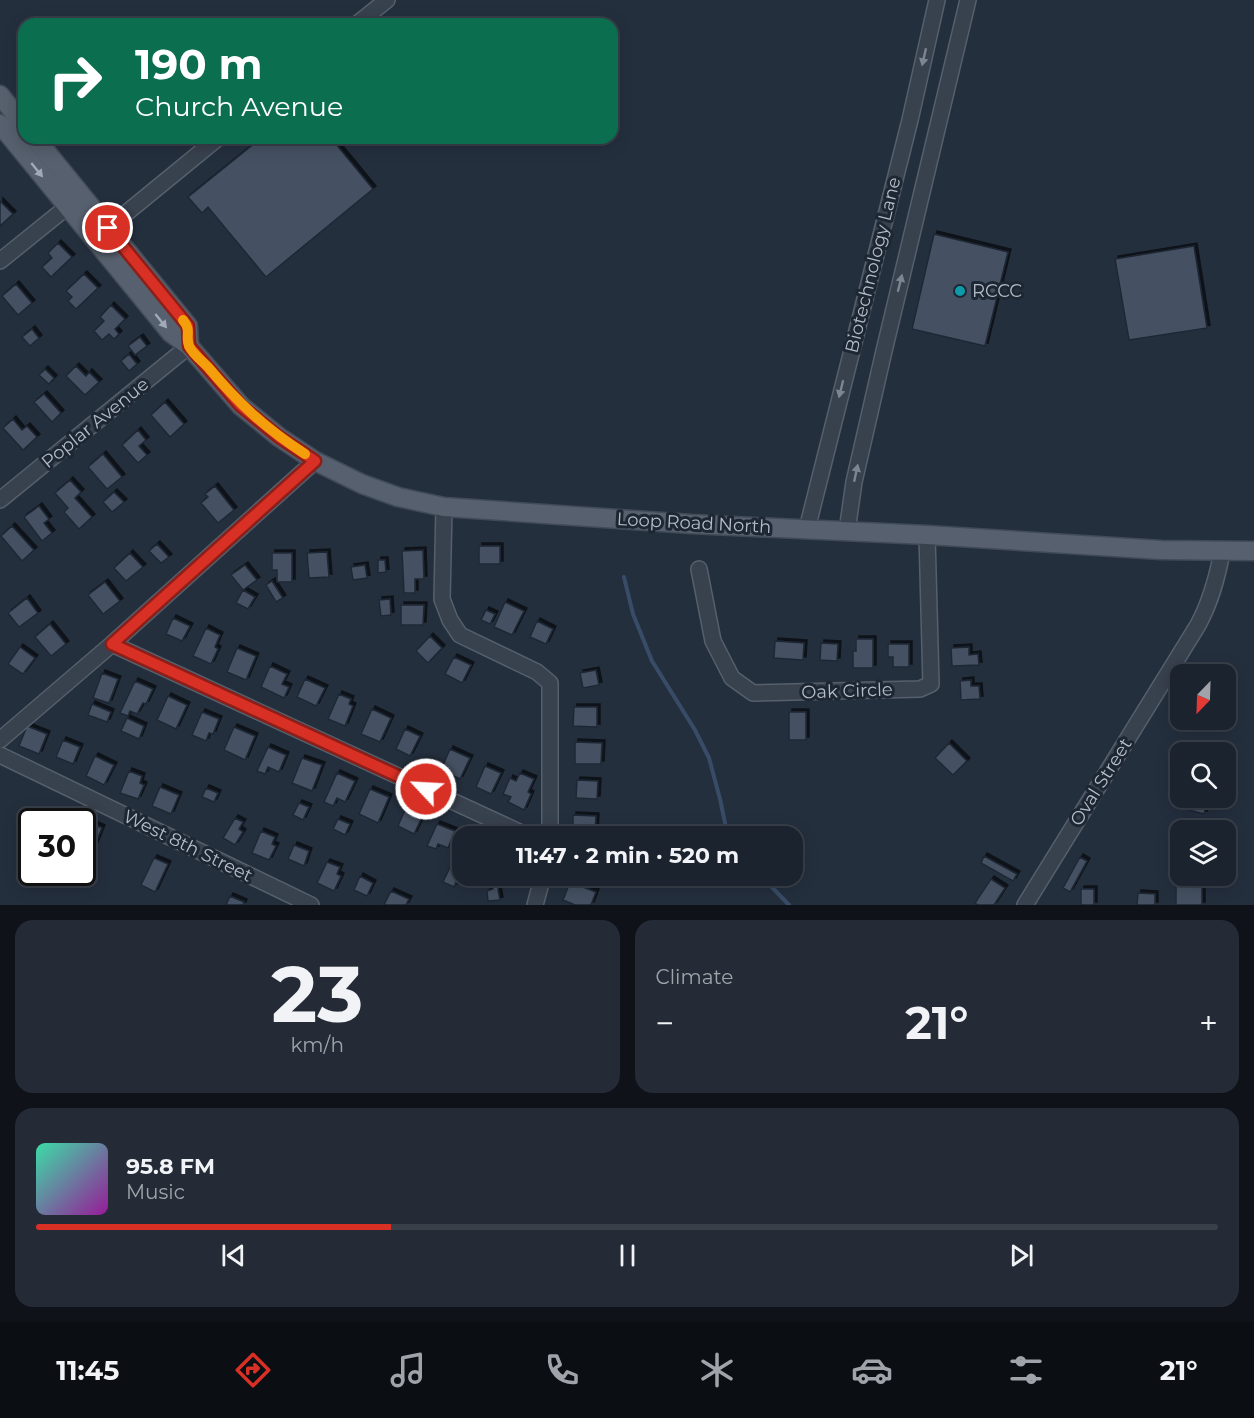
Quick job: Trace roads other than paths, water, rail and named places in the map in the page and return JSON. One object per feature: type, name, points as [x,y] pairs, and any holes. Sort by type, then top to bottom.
[{"type":"main road","points":[[0,95],[18,118]]},
{"type":"main road","name":"Loop Road North","points":[[0,124],[171,333],[189,346],[241,406],[279,437],[315,461],[398,497],[444,507],[691,524],[927,535],[1161,550],[1254,551]]},
{"type":"main road","name":"Loop Road North","points":[[40,144],[188,326],[189,346]]},
{"type":"street","points":[[364,18],[387,0]]},
{"type":"street","name":"Biotechnology Lane","points":[[807,529],[910,120],[937,0]]},
{"type":"street","name":"Biotechnology Lane","points":[[847,531],[854,482],[968,0]]},
{"type":"street","points":[[108,228],[211,144]]},
{"type":"street","points":[[0,261],[67,207]]},
{"type":"street","name":"Poplar Avenue","points":[[0,500],[189,346]]},
{"type":"street","points":[[0,740],[112,644],[315,461]]},
{"type":"street","points":[[444,507],[442,599],[450,620],[460,635],[537,672],[550,683],[550,826]]},
{"type":"street","name":"Oak Circle","points":[[699,569],[713,641],[732,678],[753,693],[920,689],[931,684],[927,535]]},
{"type":"street","name":"Oval Street","points":[[1025,905],[1208,608],[1222,552]]},
{"type":"street","points":[[112,644],[507,826]]},
{"type":"street","name":"West 8th Street","points":[[0,755],[311,905]]},
{"type":"street","points":[[535,905],[540,886]]},
{"type":"waterway","points":[[624,577],[633,614],[652,661],[695,730],[709,758],[726,826]]},
{"type":"waterway","points":[[771,886],[789,905]]},
{"type":"place","name":"RCCC","points":[[960,291]]}]
